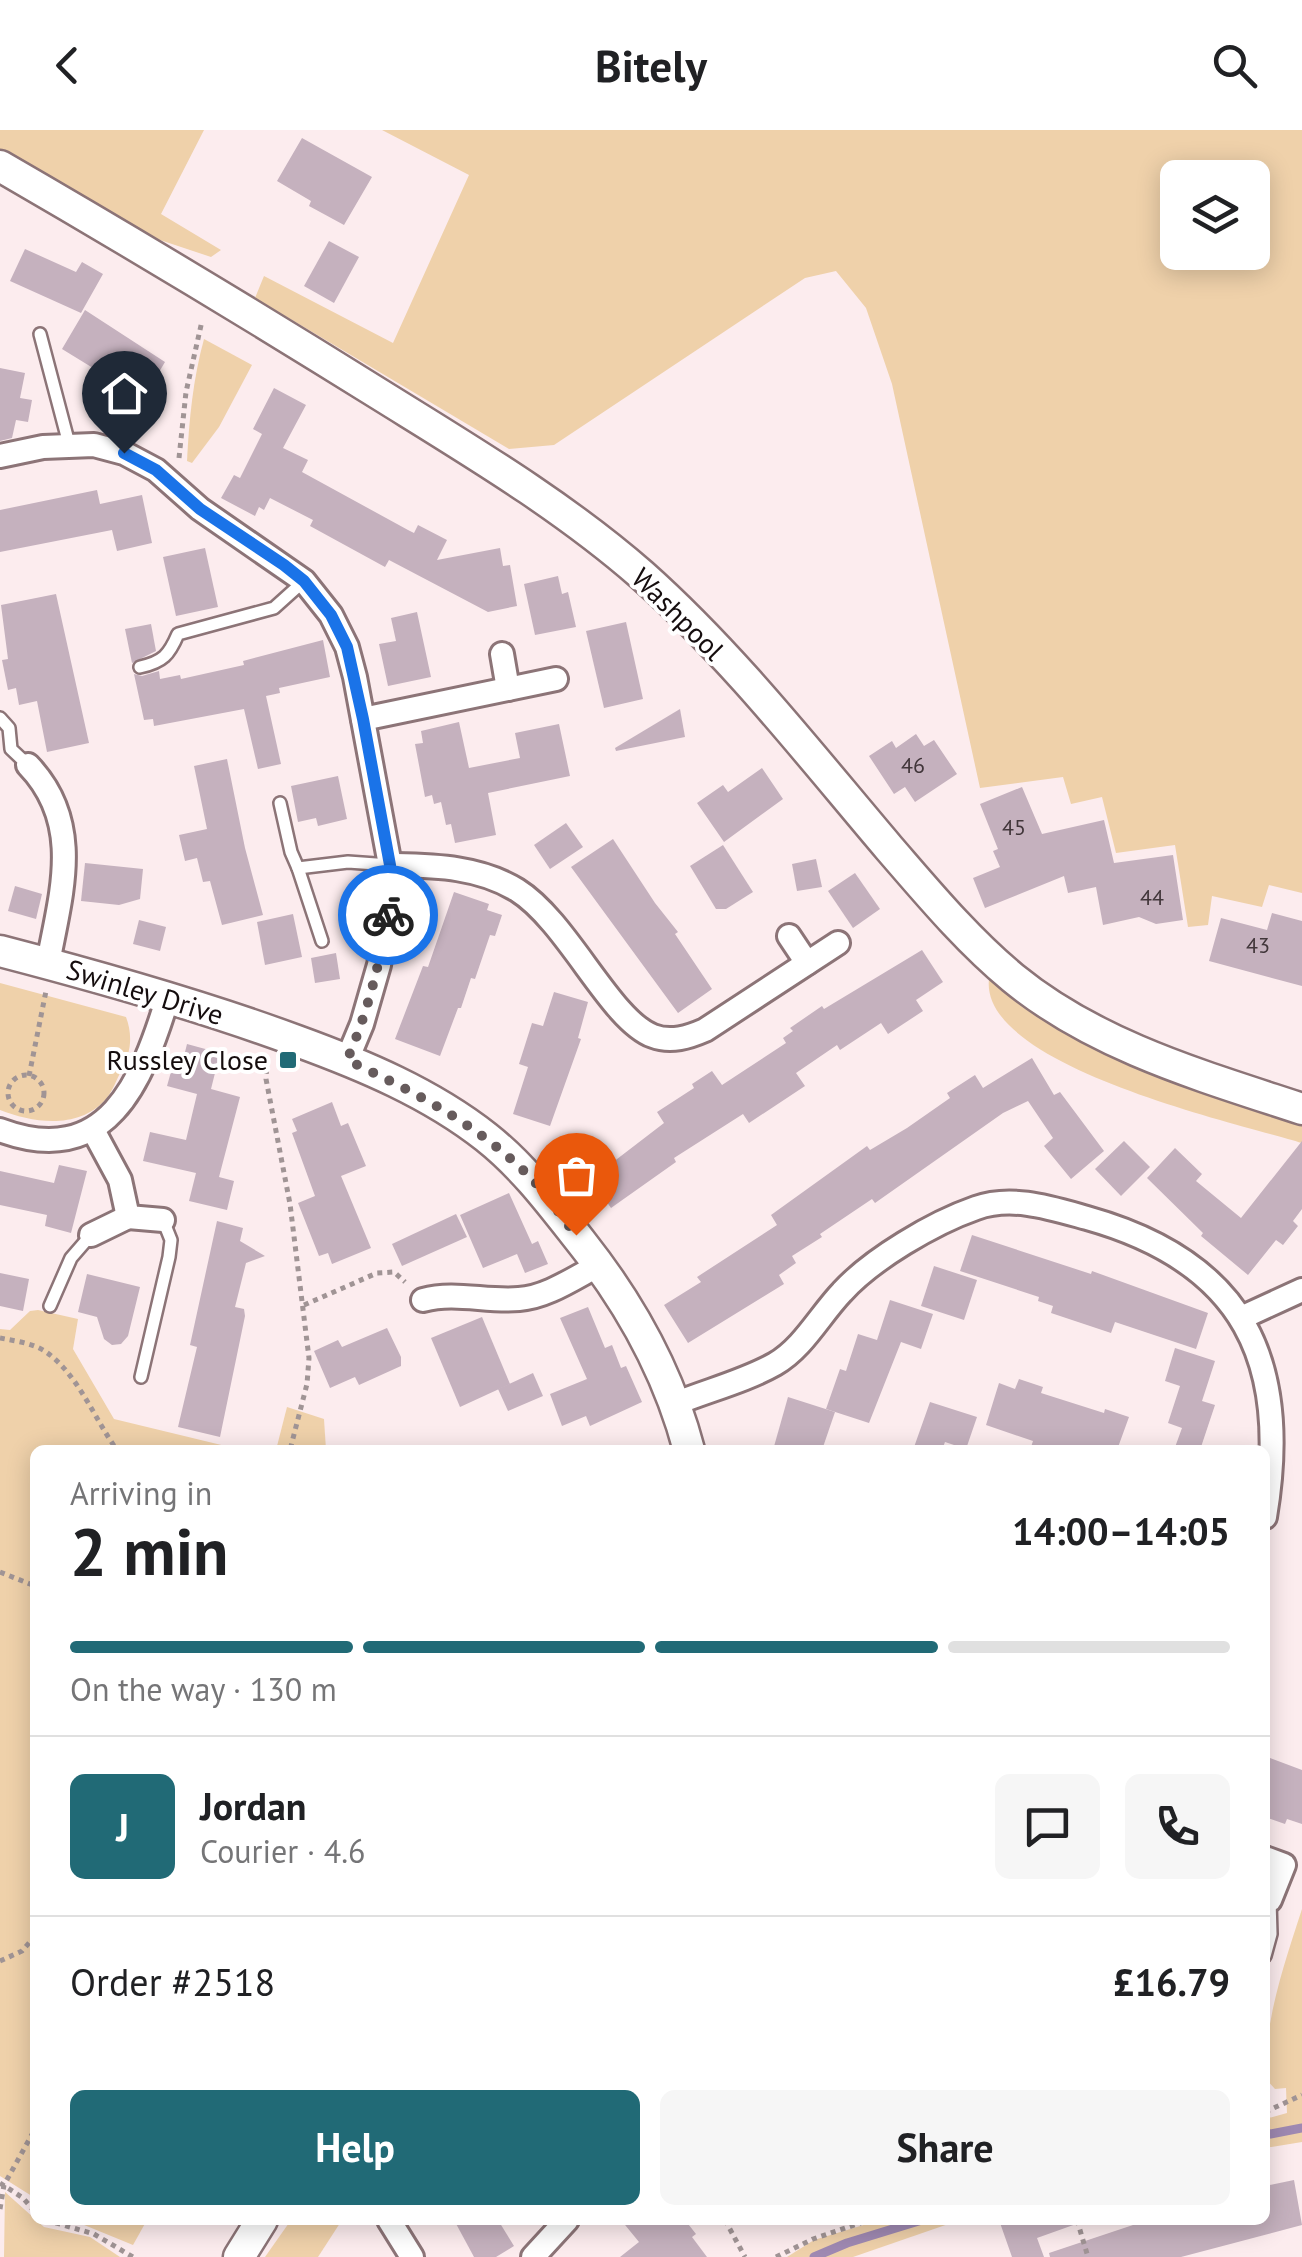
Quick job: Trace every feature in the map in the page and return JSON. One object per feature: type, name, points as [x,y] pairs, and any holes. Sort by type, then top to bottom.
[{"type":"street","name":"Washpool","points":[[0,166],[210,289],[511,477],[640,574],[691,622],[768,707],[935,901],[1013,978],[1065,1014],[1126,1047],[1302,1109]]},
{"type":"street","points":[[0,456],[70,444],[124,453],[156,470],[200,509],[304,581],[331,615],[347,647],[390,865],[388,912],[379,965],[347,1060]]},
{"type":"street","points":[[502,654],[508,689]]},
{"type":"street","points":[[363,719],[556,679]]},
{"type":"street","points":[[28,765],[48,789],[63,833],[64,881],[50,964]]},
{"type":"street","points":[[390,865],[465,870],[520,892],[560,929],[631,1020],[656,1037],[685,1038],[706,1030],[838,943]]},
{"type":"street","points":[[788,936],[806,963]]},
{"type":"street","name":"Swinley Drive","points":[[0,950],[168,997],[347,1060],[448,1111],[486,1137],[529,1176],[626,1303],[677,1403],[688,1445]]},
{"type":"street","points":[[0,1130],[24,1138],[59,1140],[94,1130],[122,1102],[138,1077],[168,997]]},
{"type":"street","points":[[94,1130],[120,1180],[128,1216]]},
{"type":"street","points":[[677,1403],[777,1363],[800,1343],[846,1287],[932,1228],[990,1203],[1038,1205],[1154,1241],[1202,1272],[1224,1294],[1241,1318],[1260,1361],[1268,1399],[1269,1445]]},
{"type":"street","points":[[91,1235],[128,1216],[162,1220]]},
{"type":"street","points":[[424,1300],[444,1296],[537,1296],[599,1264]]},
{"type":"street","points":[[1241,1318],[1302,1290]]},
{"type":"street","points":[[1270,1860],[1284,1865],[1270,1900]]},
{"type":"street","points":[[239,2257],[259,2225]]},
{"type":"street","points":[[392,2225],[412,2257]]},
{"type":"street","points":[[533,2257],[562,2225]]},
{"type":"lane","points":[[40,334],[70,444]]},
{"type":"lane","points":[[140,667],[167,658],[178,634],[274,608],[304,581]]},
{"type":"lane","points":[[0,718],[9,728],[11,748],[28,765]]},
{"type":"lane","points":[[280,803],[291,852],[322,941]]},
{"type":"lane","points":[[298,868],[348,862],[390,865]]},
{"type":"lane","points":[[140,1376],[169,1257],[171,1240],[162,1220]]},
{"type":"lane","points":[[50,1306],[70,1258],[91,1235]]},
{"type":"lane","points":[[1270,1900],[1270,1938]]},
{"type":"path","points":[[175,487],[186,392],[210,289]]},
{"type":"path","points":[[29,1076],[50,964]]},
{"type":"path","points":[[270,1048],[266,1079],[283,1159],[304,1305],[309,1373],[291,1445]]},
{"type":"path","points":[[29,1076],[42,1084],[43,1098],[34,1110],[22,1110],[11,1101],[9,1090],[18,1078],[29,1076]]},
{"type":"path","points":[[304,1305],[377,1274],[394,1272],[424,1300]]},
{"type":"path","points":[[0,1338],[46,1352],[79,1390],[114,1445]]},
{"type":"path","points":[[0,1572],[30,1584]]},
{"type":"path","points":[[0,1960],[22,1951],[30,1942]]},
{"type":"path","points":[[1270,2110],[1302,2094]]},
{"type":"path","points":[[0,2209],[2,2184],[30,2137]]},
{"type":"path","points":[[2,2184],[30,2206]]},
{"type":"path","points":[[63,2225],[94,2234],[132,2257]]},
{"type":"path","points":[[729,2225],[745,2257]]},
{"type":"path","points":[[776,2257],[855,2225]]},
{"type":"path","points":[[1078,2225],[1088,2257]]},
{"type":"shaded area","points":[[0,130],[204,130],[161,214],[221,250],[211,257],[157,239],[0,156]]},
{"type":"shaded area","points":[[382,130],[1302,130],[1302,893],[1269,885],[1262,907],[1212,896],[1208,925],[1188,927],[1175,845],[1116,853],[1102,797],[1071,804],[1063,777],[980,788],[892,384],[866,308],[836,271],[805,278],[554,445],[509,449],[255,298],[264,276],[393,343],[469,175]]},
{"type":"shaded area","points":[[204,339],[252,365],[219,427],[192,463],[187,461],[190,415]]},
{"type":"shaded area","points":[[989,979],[1302,1118],[1302,1143],[1172,1105],[1067,1064],[1025,1039],[997,1010]]},
{"type":"shaded area","points":[[0,983],[126,1017],[130,1038],[127,1058],[110,1093],[95,1109],[83,1116],[55,1121],[0,1110]]},
{"type":"shaded area","points":[[30,1311],[78,1319],[73,1349],[114,1419],[221,1445],[30,1445],[30,2195],[0,2176],[0,1329],[10,1330]]},
{"type":"shaded area","points":[[287,1407],[324,1419],[326,1445],[277,1445]]},
{"type":"shaded area","points":[[1302,1909],[1302,2142],[1270,2147],[1270,2118],[1287,2113],[1286,2088],[1275,2089],[1270,2084],[1270,2025]]},
{"type":"shaded area","points":[[5,2192],[30,2214],[30,2225],[90,2237],[120,2257],[4,2257]]},
{"type":"shaded area","points":[[84,2225],[144,2225],[133,2245]]},
{"type":"shaded area","points":[[287,2225],[339,2225],[318,2257],[265,2257]]},
{"type":"shaded area","points":[[864,2225],[946,2225],[853,2257],[787,2257],[814,2240]]},
{"type":"building","points":[[302,138],[372,177],[344,225],[309,206],[311,201],[277,181]]},
{"type":"building","points":[[329,241],[359,257],[334,303],[304,286]]},
{"type":"building","points":[[25,249],[76,272],[82,262],[103,274],[81,313],[10,281]]},
{"type":"building","points":[[85,310],[165,362],[140,404],[126,396],[109,423],[86,408],[106,376],[62,349]]},
{"type":"building","points":[[0,368],[25,373],[20,398],[32,400],[28,422],[16,420],[12,438],[0,441]]},
{"type":"building","points":[[274,388],[306,405],[283,448],[308,460],[302,472],[414,533],[418,525],[447,540],[437,560],[500,548],[503,566],[510,565],[517,606],[488,612],[389,560],[385,567],[310,526],[313,520],[270,498],[264,510],[259,507],[255,516],[221,498],[234,475],[240,478],[262,434],[253,429]]},
{"type":"building","points":[[97,490],[100,504],[142,495],[152,543],[117,551],[112,530],[0,552],[0,510]]},
{"type":"building","points":[[205,548],[218,607],[176,616],[163,557]]},
{"type":"building","points":[[558,576],[562,594],[568,592],[576,627],[535,635],[524,584]]},
{"type":"building","points":[[56,594],[89,743],[47,752],[37,701],[19,705],[16,688],[8,690],[2,660],[8,659],[1,605]]},
{"type":"building","points":[[417,612],[431,677],[388,686],[379,644],[396,641],[391,618]]},
{"type":"building","points":[[626,622],[643,699],[604,708],[586,631]]},
{"type":"building","points":[[151,624],[156,651],[132,663],[125,629]]},
{"type":"building","points":[[323,640],[330,677],[279,688],[280,693],[266,696],[281,764],[258,769],[244,709],[154,726],[153,719],[144,720],[134,674],[159,671],[160,679],[180,675],[181,679],[244,665],[243,661]]},
{"type":"building","points":[[680,709],[685,737],[616,751],[615,748]]},
{"type":"building","points":[[459,722],[469,768],[520,758],[515,733],[559,724],[570,776],[488,793],[496,835],[455,843],[441,802],[434,804],[432,795],[425,797],[415,744],[423,743],[421,731]]},
{"type":"building","points":[[916,734],[924,746],[934,740],[957,774],[915,802],[905,787],[894,794],[869,756],[892,741],[896,748]]},
{"type":"building","points":[[227,759],[263,915],[222,925],[210,881],[203,882],[197,858],[185,861],[179,835],[207,829],[194,766]]},
{"type":"building","points":[[762,768],[783,799],[724,842],[697,803],[723,785],[728,792]]},
{"type":"building","points":[[338,776],[347,819],[318,826],[316,818],[298,822],[291,786]]},
{"type":"building","points":[[1022,787],[1042,834],[1104,820],[1114,863],[1173,855],[1183,920],[1156,924],[1139,917],[1103,925],[1096,887],[1068,893],[1064,876],[985,908],[973,878],[1000,867],[993,851],[998,849],[980,804]]},
{"type":"building","points":[[566,823],[583,847],[550,869],[534,845]]},
{"type":"building","points":[[613,839],[678,932],[675,934],[712,989],[678,1013],[571,867]]},
{"type":"building","points":[[723,845],[753,892],[726,909],[716,909],[690,866]]},
{"type":"building","points":[[816,859],[822,887],[797,891],[792,864]]},
{"type":"building","points":[[85,863],[143,869],[140,899],[119,905],[81,901]]},
{"type":"building","points":[[855,873],[880,909],[853,928],[828,891]]},
{"type":"building","points":[[15,886],[42,894],[36,919],[8,911]]},
{"type":"building","points":[[454,892],[489,904],[487,910],[502,915],[495,936],[490,935],[475,979],[471,978],[440,1056],[395,1039],[423,966],[428,967]]},
{"type":"building","points":[[1272,913],[1302,921],[1302,986],[1209,961],[1221,918],[1267,930]]},
{"type":"building","points":[[293,914],[302,957],[265,965],[257,922]]},
{"type":"building","points":[[139,920],[166,927],[160,951],[133,944]]},
{"type":"building","points":[[922,950],[943,982],[916,1000],[923,1011],[888,1034],[881,1023],[840,1050],[837,1045],[796,1073],[805,1086],[749,1123],[743,1114],[674,1158],[676,1162],[611,1208],[591,1179],[664,1123],[657,1112],[712,1071],[722,1085],[786,1043],[783,1038],[793,1031],[790,1028],[822,1006],[824,1009]]},
{"type":"building","points":[[336,953],[340,979],[315,983],[311,958]]},
{"type":"building","points":[[554,992],[588,1002],[578,1038],[581,1039],[550,1126],[513,1114],[528,1067],[519,1064],[532,1023],[543,1026]]},
{"type":"building","points":[[187,1044],[220,1053],[211,1089],[240,1097],[219,1177],[234,1181],[227,1210],[189,1201],[196,1173],[143,1161],[150,1132],[186,1140],[197,1094],[167,1086],[176,1054],[184,1056]]},
{"type":"building","points":[[1032,1058],[1054,1095],[1060,1092],[1104,1151],[1071,1179],[1044,1146],[1053,1138],[1028,1101],[1003,1113],[875,1203],[872,1199],[820,1234],[822,1237],[792,1256],[796,1263],[779,1275],[784,1284],[688,1343],[664,1305],[701,1282],[697,1277],[777,1225],[771,1215],[867,1146],[870,1150],[907,1128],[950,1098],[947,1093],[975,1075],[983,1088]]},
{"type":"building","points":[[332,1102],[341,1126],[348,1123],[366,1166],[341,1176],[371,1248],[332,1264],[328,1253],[319,1256],[298,1203],[315,1196],[292,1133],[297,1131],[292,1119]]},
{"type":"building","points":[[1124,1141],[1150,1167],[1121,1196],[1095,1169]]},
{"type":"building","points":[[1302,1141],[1302,1209],[1293,1221],[1298,1226],[1283,1245],[1276,1240],[1248,1275],[1201,1236],[1203,1233],[1147,1178],[1175,1148],[1202,1174],[1196,1181],[1241,1218]]},
{"type":"building","points":[[59,1165],[87,1171],[71,1233],[45,1226],[47,1215],[0,1205],[0,1171],[54,1183]]},
{"type":"building","points":[[509,1193],[532,1244],[538,1241],[548,1264],[525,1273],[517,1254],[483,1268],[460,1215]]},
{"type":"building","points":[[456,1214],[467,1237],[402,1266],[392,1244]]},
{"type":"building","points":[[217,1221],[243,1228],[240,1241],[265,1256],[246,1263],[235,1307],[244,1309],[245,1316],[220,1437],[178,1427],[197,1347],[190,1345]]},
{"type":"building","points":[[972,1235],[1091,1274],[1092,1271],[1208,1313],[1196,1349],[1115,1322],[1111,1333],[1051,1313],[1053,1306],[1038,1301],[1039,1297],[960,1271]]},
{"type":"building","points":[[934,1266],[977,1280],[964,1320],[921,1306]]},
{"type":"building","points":[[0,1273],[29,1279],[23,1311],[0,1306]]},
{"type":"building","points":[[87,1274],[140,1287],[128,1336],[121,1344],[112,1345],[104,1339],[97,1317],[78,1312]]},
{"type":"building","points":[[890,1300],[933,1314],[921,1349],[901,1342],[869,1423],[826,1409],[840,1369],[846,1371],[858,1334],[877,1340]]},
{"type":"building","points":[[588,1307],[605,1348],[612,1345],[642,1402],[590,1426],[586,1416],[562,1426],[550,1394],[587,1379],[560,1318]]},
{"type":"building","points":[[482,1317],[510,1384],[460,1407],[431,1338]]},
{"type":"building","points":[[387,1328],[401,1357],[401,1366],[359,1385],[355,1377],[330,1388],[314,1351],[338,1340],[342,1347]]},
{"type":"building","points":[[1175,1348],[1215,1361],[1202,1401],[1215,1405],[1202,1445],[1176,1445],[1182,1428],[1168,1423],[1180,1386],[1165,1381]]},
{"type":"building","points":[[533,1373],[543,1396],[508,1411],[498,1389]]},
{"type":"building","points":[[1019,1379],[1043,1387],[1041,1393],[1129,1417],[1119,1445],[1032,1445],[1033,1441],[986,1425],[999,1383],[1015,1389]]},
{"type":"building","points":[[788,1397],[835,1412],[824,1445],[774,1445]]},
{"type":"building","points":[[930,1402],[977,1417],[967,1445],[915,1445]]},
{"type":"building","points":[[1270,1758],[1302,1770],[1302,1824],[1287,1819],[1285,1824],[1270,1819]]},
{"type":"building","points":[[1294,2180],[1302,2225],[1181,2257],[1050,2257],[1049,2253],[1133,2225],[1270,2225],[1270,2185]]},
{"type":"building","points":[[457,2225],[501,2225],[514,2246],[496,2257],[474,2257]]},
{"type":"building","points":[[625,2225],[689,2225],[696,2234],[692,2237],[707,2257],[620,2257],[639,2242]]},
{"type":"building","points":[[1001,2225],[1073,2225],[1037,2238],[1044,2257],[1012,2257]]},
{"type":"waterway","points":[[1270,2134],[1302,2128]]},
{"type":"waterway","points":[[814,2257],[906,2225]]},
{"type":"way so far","points":[[388,915],[379,965],[347,1060],[448,1111],[486,1137],[529,1176],[576,1235]]},
{"type":"place","name":"Russley Close","points":[[288,1060]]},
{"type":"route","points":[[124,453],[156,470],[222,526],[284,565],[304,581],[331,615],[347,647],[363,719],[390,865],[388,915]]}]
